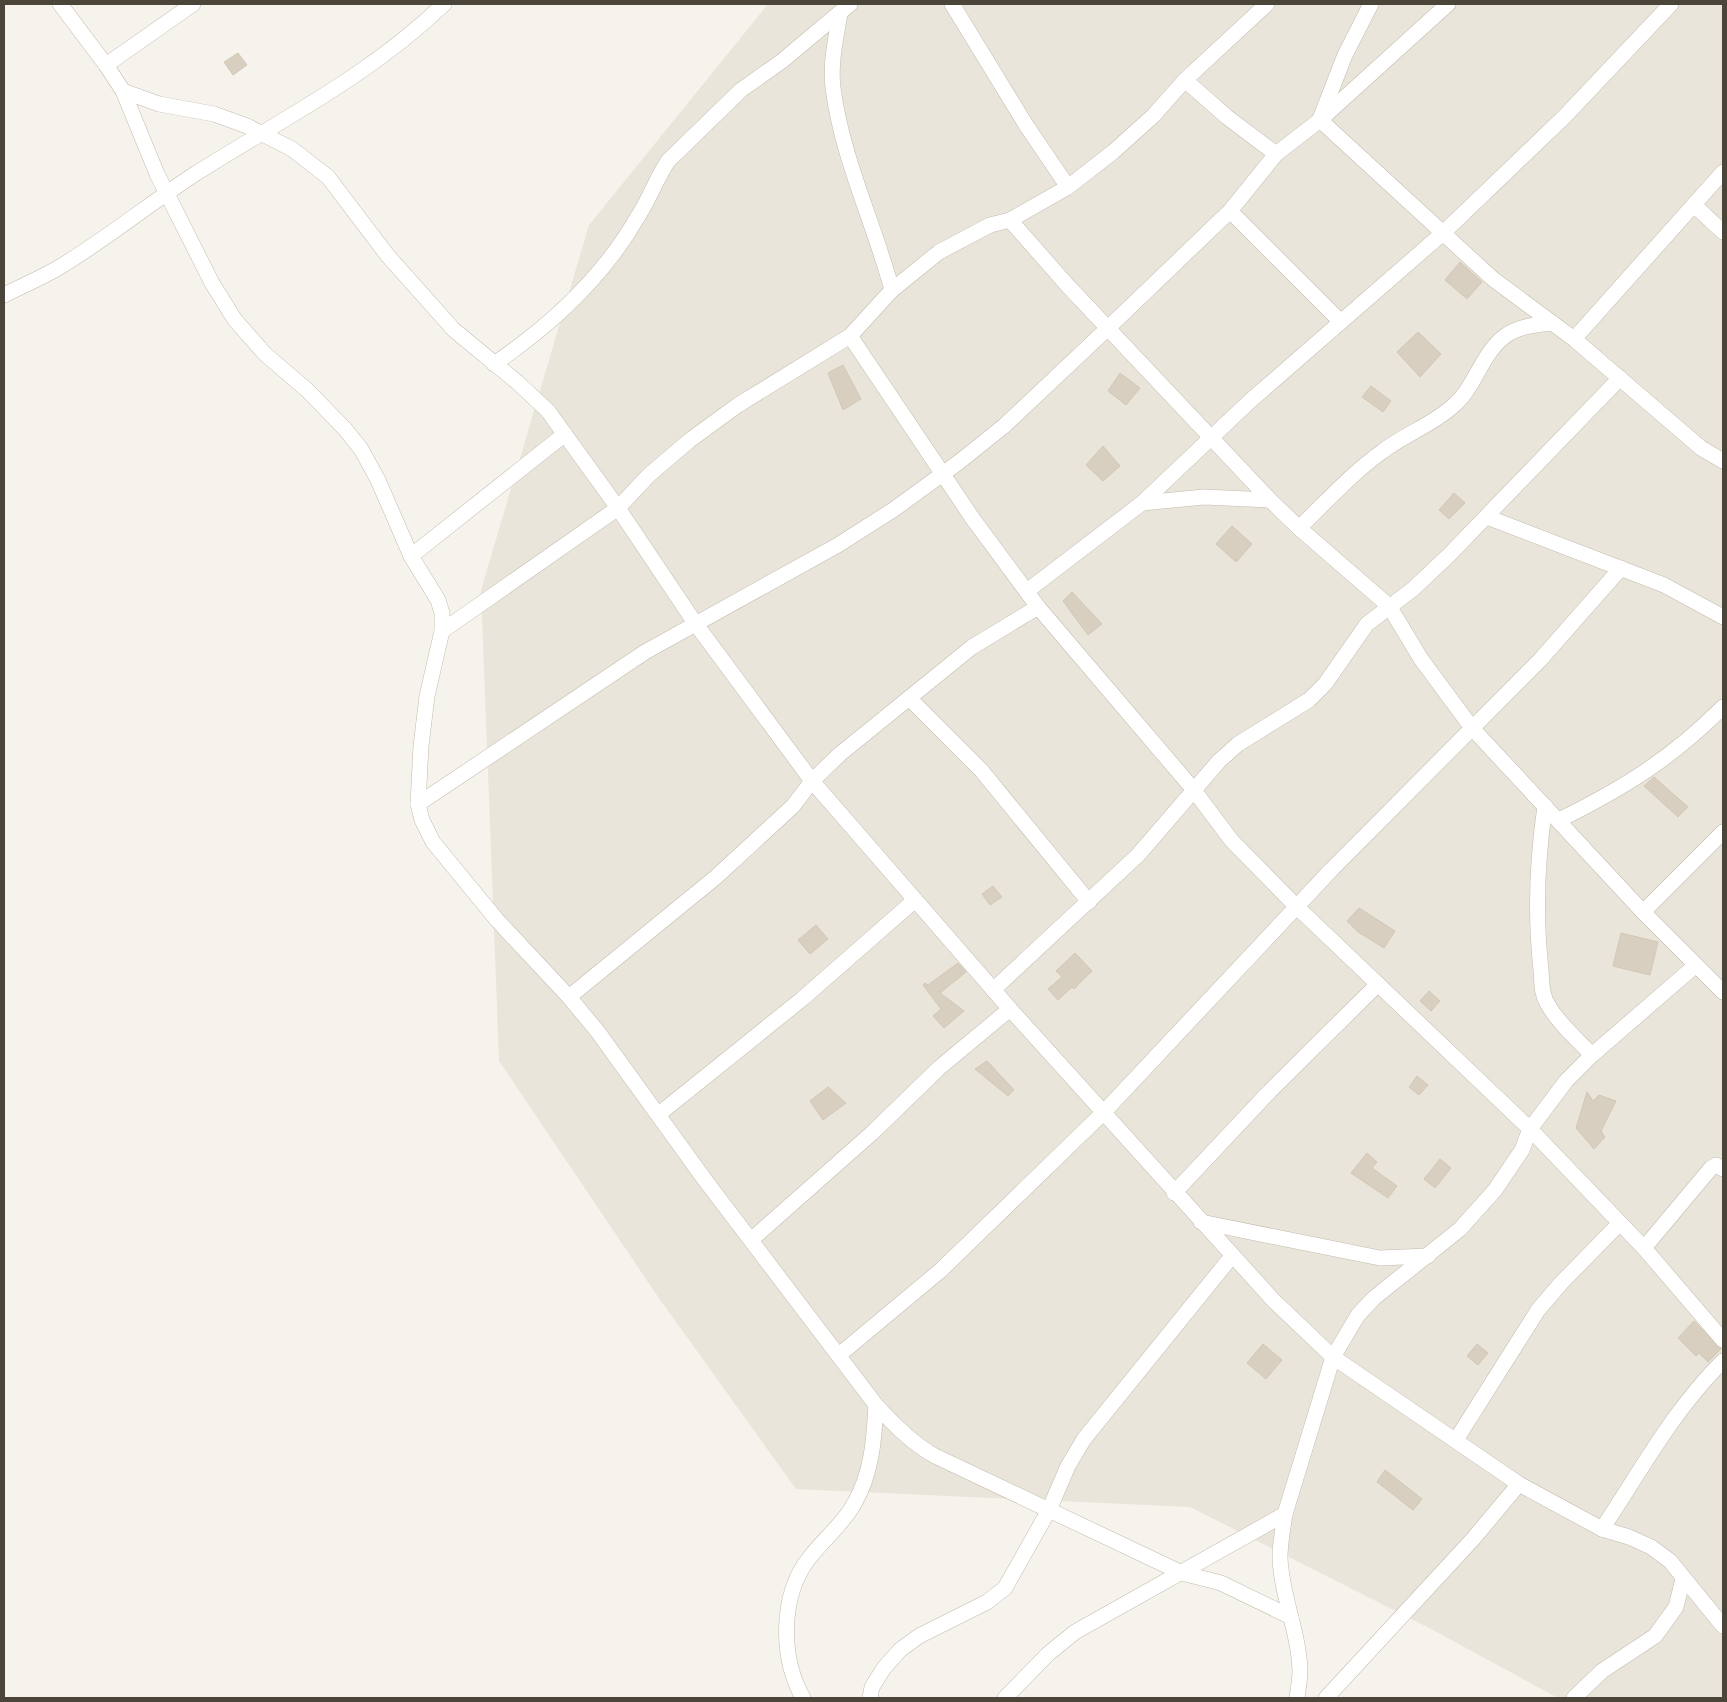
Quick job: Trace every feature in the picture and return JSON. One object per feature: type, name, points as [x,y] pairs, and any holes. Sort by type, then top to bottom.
[{"type":"street","points":[[60,4],[123,91],[167,192],[212,283],[235,320],[265,354],[307,390],[345,428],[361,450],[378,480],[411,556],[438,600],[442,613],[442,631],[427,696],[420,746],[418,804],[422,820],[433,842],[497,920],[569,997],[659,1114],[751,1240],[876,1405],[918,1446],[935,1456],[1182,1573],[1221,1583],[1291,1617]]},
{"type":"street","points":[[106,65],[193,4]]},
{"type":"street","points":[[4,295],[60,267],[167,192],[261,132],[348,82],[392,50],[444,4]]},
{"type":"street","points":[[952,4],[1026,125],[1068,187]]},
{"type":"street","points":[[442,631],[618,508],[649,475],[690,440],[738,405],[850,336],[892,290],[916,269],[965,237],[990,225],[1010,220],[1068,187],[1153,116],[1185,80],[1267,4]]},
{"type":"street","points":[[1320,120],[1345,56],[1371,4]]},
{"type":"street","points":[[418,804],[645,652],[838,545],[942,475],[1004,426],[1230,211],[1276,154],[1320,120],[1448,4]]},
{"type":"street","points":[[1026,591],[1142,503],[1341,322],[1443,233],[1565,116],[1670,4]]},
{"type":"street","points":[[494,364],[530,339],[577,297],[637,218],[659,174],[668,161],[741,90],[845,8]]},
{"type":"street","points":[[845,8],[832,54],[833,88],[851,163],[892,290]]},
{"type":"street","points":[[1185,80],[1227,117],[1276,154]]},
{"type":"street","points":[[123,91],[159,104],[214,114],[261,132],[292,149],[328,177],[424,298],[454,330],[517,382],[548,411],[618,508],[695,623],[812,781],[993,990],[1274,1302],[1333,1357],[1518,1484],[1602,1529],[1628,1536],[1651,1547],[1670,1561],[1723,1626]]},
{"type":"street","points":[[1320,120],[1493,279],[1574,338],[1701,448],[1723,461]]},
{"type":"street","points":[[1574,338],[1723,172]]},
{"type":"street","points":[[1694,205],[1723,232]]},
{"type":"street","points":[[1230,211],[1341,322]]},
{"type":"street","points":[[1010,220],[1108,328],[1270,500],[1299,528],[1389,606],[1421,659],[1472,728],[1643,912],[1723,992]]},
{"type":"street","points":[[1299,528],[1357,472],[1384,450],[1453,406],[1464,396],[1490,352],[1504,337],[1522,327],[1552,323]]},
{"type":"street","points":[[850,336],[942,475],[1038,607],[1193,789],[1232,841],[1296,907],[1530,1128],[1644,1248],[1723,1340]]},
{"type":"street","points":[[993,990],[1089,902],[1160,831],[1193,789],[1238,744],[1309,700],[1325,684],[1367,624],[1413,589],[1487,517],[1620,378]]},
{"type":"street","points":[[411,556],[565,434]]},
{"type":"street","points":[[1142,503],[1204,497],[1270,500]]},
{"type":"street","points":[[1487,517],[1664,586],[1723,617]]},
{"type":"street","points":[[839,1355],[941,1270],[1103,1113],[1296,907],[1540,660],[1621,568]]},
{"type":"street","points":[[569,997],[716,877],[793,806],[812,781],[840,754],[972,647],[1038,607]]},
{"type":"street","points":[[909,698],[981,770],[1089,902]]},
{"type":"street","points":[[1559,820],[1614,793],[1639,777],[1680,747],[1723,707]]},
{"type":"street","points":[[1545,806],[1539,849],[1538,890],[1538,941],[1543,994],[1552,1011],[1592,1055]]},
{"type":"street","points":[[1643,912],[1723,832]]},
{"type":"street","points":[[659,1114],[802,999],[915,900]]},
{"type":"street","points":[[1297,1698],[1300,1672],[1280,1557],[1285,1514],[1333,1357],[1358,1315],[1374,1298],[1460,1229],[1480,1208],[1522,1150],[1530,1128],[1551,1098],[1592,1055],[1696,965]]},
{"type":"street","points":[[1174,1193],[1270,1091],[1378,984]]},
{"type":"street","points":[[751,1240],[872,1133],[939,1068],[1010,1009]]},
{"type":"street","points":[[1644,1248],[1711,1168],[1716,1165],[1723,1168]]},
{"type":"street","points":[[1201,1222],[1380,1258],[1428,1256]]},
{"type":"street","points":[[1456,1440],[1538,1310],[1562,1282],[1620,1223]]},
{"type":"street","points":[[870,1698],[872,1687],[900,1650],[919,1636],[987,1602],[1002,1591],[1049,1510],[1068,1466],[1084,1439],[1232,1256]]},
{"type":"street","points":[[1602,1529],[1678,1414],[1707,1377],[1723,1361]]},
{"type":"street","points":[[803,1698],[790,1662],[787,1618],[794,1583],[809,1558],[853,1506],[866,1480],[874,1444],[876,1405]]},
{"type":"street","points":[[1326,1698],[1473,1539],[1518,1484]]},
{"type":"street","points":[[1005,1698],[1048,1654],[1075,1632],[1285,1514]]},
{"type":"street","points":[[1574,1698],[1602,1671],[1654,1636],[1676,1607],[1683,1579]]},
{"type":"shaded area","points":[[768,4],[1723,4],[1723,1698],[1558,1698],[1431,1629],[1190,1507],[796,1489],[656,1294],[499,1061],[481,590],[589,225]]},
{"type":"building","points":[[238,53],[247,65],[233,75],[224,62]]},
{"type":"building","points":[[1460,262],[1482,282],[1467,299],[1445,280]]},
{"type":"building","points":[[1418,332],[1441,354],[1420,377],[1397,352]]},
{"type":"building","points":[[843,365],[861,399],[843,410],[828,373]]},
{"type":"building","points":[[1120,373],[1140,388],[1126,405],[1108,391]]},
{"type":"building","points":[[1371,386],[1391,401],[1383,412],[1362,397]]},
{"type":"building","points":[[1103,446],[1120,466],[1103,481],[1086,465]]},
{"type":"building","points":[[1454,493],[1465,503],[1449,519],[1439,510]]},
{"type":"building","points":[[1232,526],[1252,544],[1236,562],[1216,544]]},
{"type":"building","points":[[1072,592],[1102,624],[1088,635],[1063,601]]},
{"type":"building","points":[[1654,777],[1688,807],[1678,817],[1644,786]]},
{"type":"building","points":[[993,886],[1002,897],[990,905],[982,894]]},
{"type":"building","points":[[1359,908],[1395,931],[1384,948],[1358,932],[1347,921]]},
{"type":"building","points":[[816,925],[828,939],[810,954],[798,940]]},
{"type":"building","points":[[1621,933],[1658,942],[1650,975],[1613,966]]},
{"type":"building","points":[[1075,953],[1092,971],[1074,989],[1072,987],[1058,1000],[1048,989],[1062,977],[1056,971]]},
{"type":"building","points":[[958,963],[966,972],[940,993],[964,1011],[944,1028],[933,1016],[941,1009],[923,985],[925,983],[928,985]]},
{"type":"building","points":[[1429,991],[1440,1001],[1431,1011],[1420,1001]]},
{"type":"building","points":[[987,1061],[1014,1090],[1008,1096],[975,1069]]},
{"type":"building","points":[[1417,1076],[1428,1085],[1419,1095],[1409,1087]]},
{"type":"building","points":[[828,1087],[846,1103],[823,1120],[810,1101]]},
{"type":"building","points":[[1587,1092],[1593,1101],[1599,1095],[1616,1101],[1601,1131],[1605,1137],[1594,1149],[1576,1128]]},
{"type":"building","points":[[1367,1153],[1377,1162],[1372,1168],[1397,1186],[1388,1198],[1351,1173]]},
{"type":"building","points":[[1440,1159],[1451,1168],[1435,1188],[1424,1179]]},
{"type":"building","points":[[1694,1321],[1721,1349],[1708,1362],[1699,1353],[1696,1356],[1678,1338]]},
{"type":"building","points":[[1263,1344],[1282,1360],[1266,1379],[1247,1363]]},
{"type":"building","points":[[1477,1344],[1488,1353],[1478,1365],[1467,1356]]},
{"type":"building","points":[[1385,1470],[1422,1499],[1413,1510],[1377,1482]]}]
